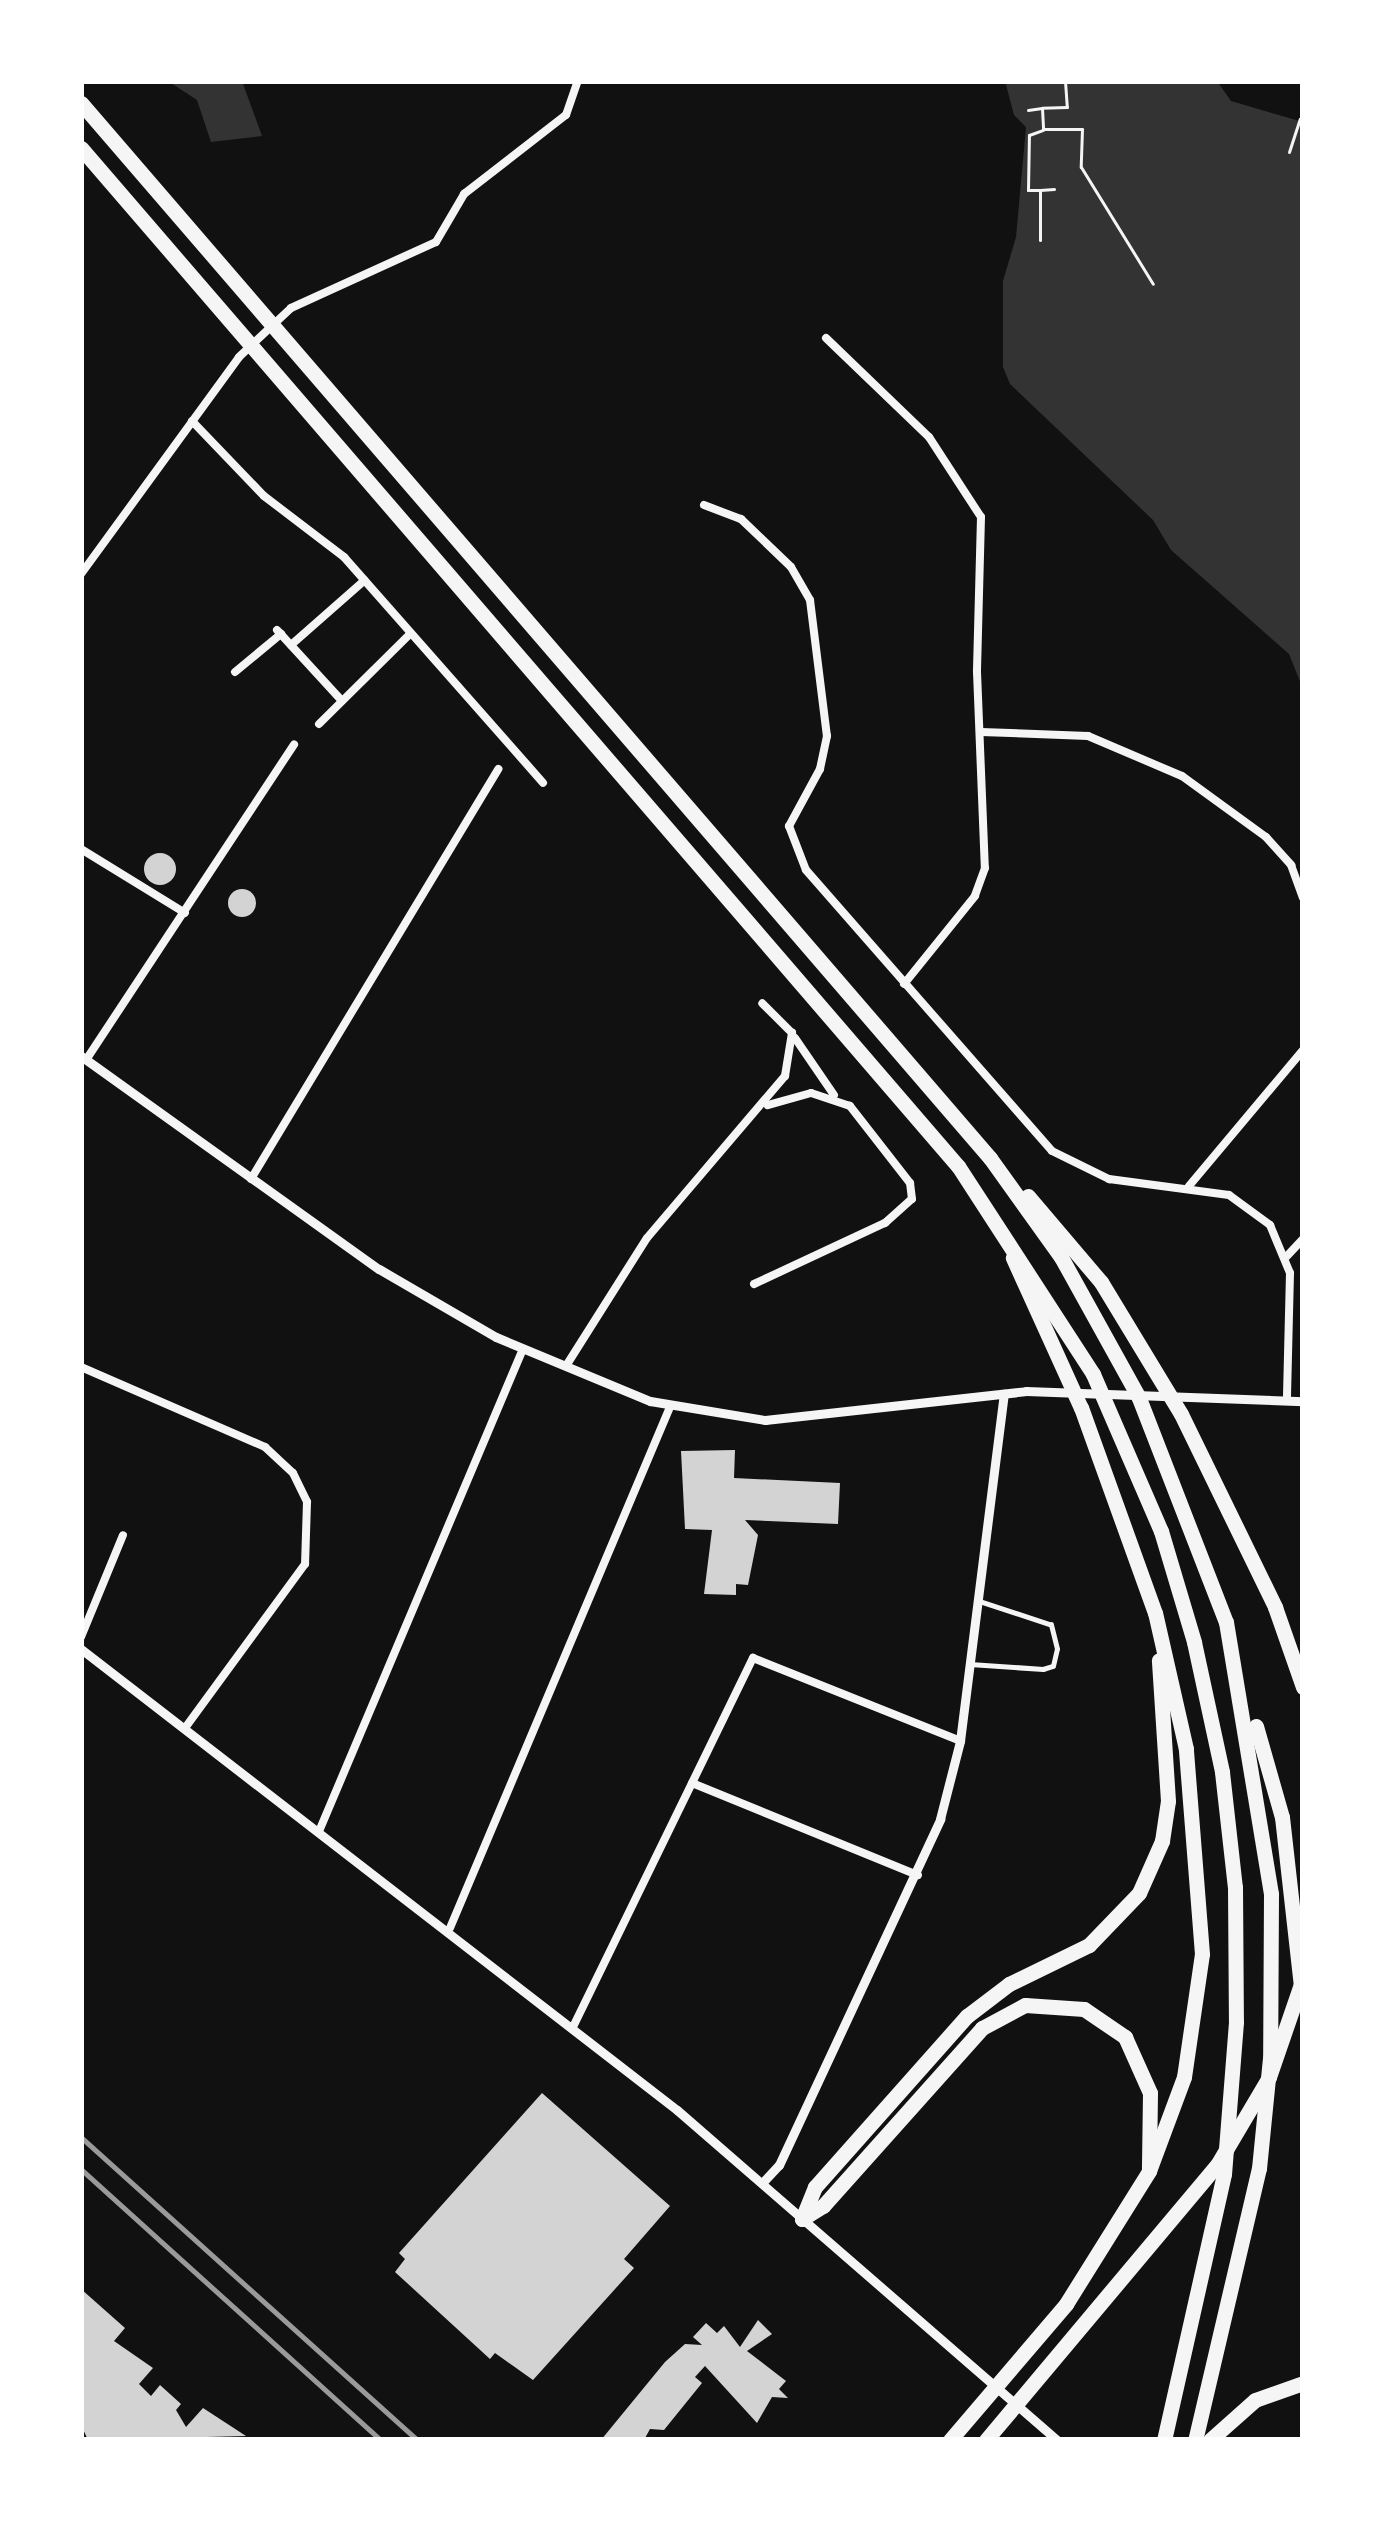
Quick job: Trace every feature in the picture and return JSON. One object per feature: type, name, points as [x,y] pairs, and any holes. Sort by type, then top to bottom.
[{"type":"highway","points":[[81,103],[990,1158],[1076,1248],[1154,1369],[1224,1498],[1303,1687]]},
{"type":"highway","points":[[81,148],[989,1206],[1093,1374],[1142,1483],[1194,1642],[1226,1799],[1238,1963],[1232,2111],[1217,2223],[1165,2437]]},
{"type":"highway","points":[[990,1158],[1061,1257],[1139,1398],[1199,1537],[1282,1817],[1303,2012]]},
{"type":"highway","points":[[950,2440],[1066,2304],[1149,2171],[1184,2077],[1202,1954],[1190,1773],[1155,1613],[1082,1408],[989,1206]]},
{"type":"highway","points":[[802,2218],[815,2187],[967,2017],[1010,1984],[1089,1945],[1139,1893],[1162,1841],[1168,1801],[1155,1613]]},
{"type":"highway","points":[[1195,2440],[1248,2236],[1270,2058],[1267,1840],[1240,1682]]},
{"type":"highway","points":[[986,2440],[1164,2237],[1254,2104],[1303,1978]]},
{"type":"highway","points":[[802,2218],[823,2206],[982,2028],[1040,2003],[1084,2009],[1136,2050],[1150,2093],[1149,2171]]},
{"type":"highway","points":[[1210,2440],[1255,2400],[1303,2383]]},
{"type":"street","points":[[81,574],[239,357],[291,308],[436,242],[464,194],[566,115],[578,81]]},
{"type":"street","points":[[826,338],[918,424],[978,503],[981,884],[904,984]]},
{"type":"street","points":[[192,421],[365,580],[543,783]]},
{"type":"street","points":[[704,505],[741,519],[806,589],[826,736],[820,770],[790,826],[792,847],[904,984],[1052,1151],[1109,1179],[1188,1188],[1245,1202],[1270,1225],[1287,1256],[1287,1399]]},
{"type":"street","points":[[291,645],[365,580]]},
{"type":"street","points":[[235,672],[279,632],[342,701]]},
{"type":"street","points":[[319,724],[411,633]]},
{"type":"street","points":[[981,732],[1088,736],[1182,776],[1266,836],[1291,865],[1303,898]]},
{"type":"street","points":[[294,743],[185,913],[84,1058],[380,1269],[523,1349],[670,1407],[802,1419],[1026,1391],[1213,1394],[1303,1401]]},
{"type":"street","points":[[250,1180],[498,769]]},
{"type":"street","points":[[81,849],[185,913]]},
{"type":"street","points":[[754,1283],[884,1223],[912,1199],[910,1183],[869,1129],[835,1096],[792,1033],[762,1003]]},
{"type":"street","points":[[565,1367],[647,1238],[766,1106],[785,1076],[792,1033]]},
{"type":"street","points":[[1188,1188],[1303,1050]]},
{"type":"street","points":[[766,1106],[811,1093],[835,1096]]},
{"type":"street","points":[[1287,1256],[1303,1239]]},
{"type":"street","points":[[320,1828],[523,1349]]},
{"type":"street","points":[[81,1366],[265,1447],[293,1473],[307,1502],[312,1534],[305,1564],[185,1728]]},
{"type":"street","points":[[763,2182],[918,1875],[960,1741],[1004,1394]]},
{"type":"street","points":[[450,1928],[670,1407]]},
{"type":"street","points":[[81,1637],[123,1535]]},
{"type":"street","points":[[81,1649],[574,2027],[763,2182],[1057,2440]]},
{"type":"street","points":[[574,2027],[753,1658],[960,1741]]},
{"type":"street","points":[[692,1783],[918,1875]]},
{"type":"lane","points":[[970,1664],[1043,1669],[1053,1666],[1057,1649],[1051,1625],[978,1601]]},
{"type":"path","points":[[1028,110],[1067,107],[1065,81]]},
{"type":"path","points":[[1042,108],[1043,135],[1029,135],[1028,190],[1054,189]]},
{"type":"path","points":[[1289,152],[1300,119]]},
{"type":"path","points":[[1043,129],[1082,129],[1081,167],[1153,284]]},
{"type":"path","points":[[1040,190],[1040,240]]},
{"type":"shaded area","points":[[168,81],[242,81],[262,136],[211,142],[197,100]]},
{"type":"shaded area","points":[[1005,81],[1217,81],[1231,101],[1303,122],[1303,689],[1289,654],[1171,550],[1153,520],[1010,384],[1003,367],[1003,281],[1016,237],[1026,127],[1014,115]]},
{"type":"building","points":[[160,853],[171,858],[176,869],[171,880],[160,885],[149,880],[144,869],[149,858]]},
{"type":"building","points":[[242,889],[252,893],[256,903],[252,913],[242,917],[232,913],[228,903],[232,893]]},
{"type":"building","points":[[735,1450],[734,1478],[840,1483],[838,1524],[745,1520],[758,1535],[748,1585],[736,1584],[736,1595],[704,1594],[712,1530],[685,1529],[681,1451]]},
{"type":"building","points":[[542,2093],[670,2206],[624,2259],[634,2268],[533,2380],[495,2353],[490,2359],[395,2272],[405,2259],[399,2253]]},
{"type":"building","points":[[81,2289],[125,2328],[114,2341],[153,2368],[139,2384],[151,2396],[160,2385],[181,2404],[176,2410],[186,2427],[203,2408],[246,2436],[88,2440],[81,2425]]},
{"type":"building","points":[[758,2320],[772,2334],[747,2351],[786,2381],[779,2389],[788,2398],[772,2397],[757,2423],[705,2366],[695,2377],[702,2383],[664,2430],[650,2429],[644,2440],[601,2440],[665,2362],[685,2344],[702,2345],[693,2337],[706,2323],[717,2333],[724,2326],[740,2347]]},
{"type":"railway","points":[[81,2137],[417,2440]]},
{"type":"railway","points":[[81,2169],[381,2440]]}]
